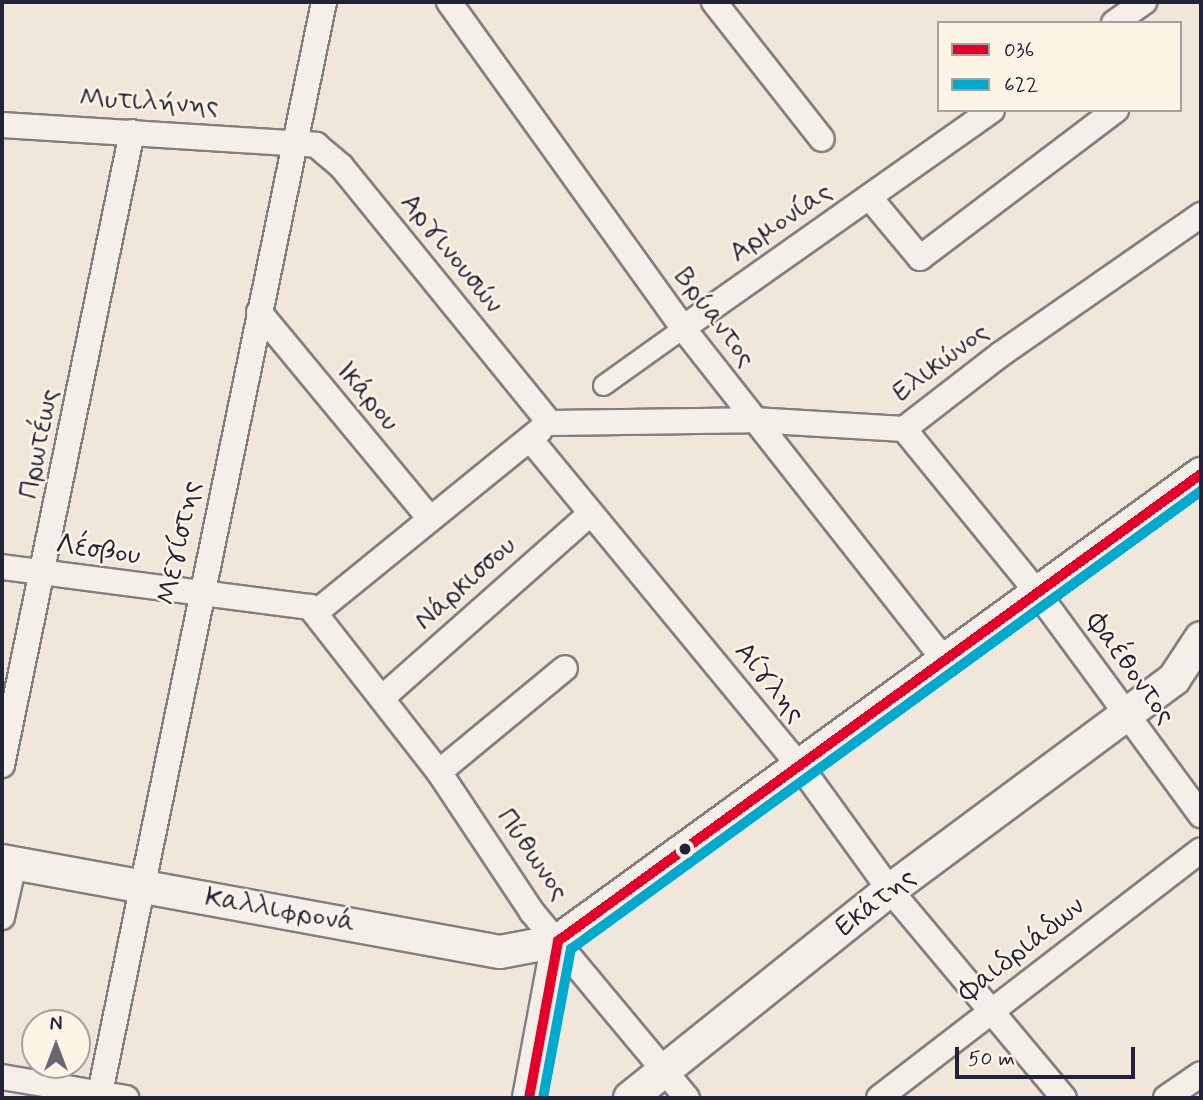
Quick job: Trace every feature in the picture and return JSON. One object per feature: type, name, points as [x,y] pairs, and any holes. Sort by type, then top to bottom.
[{"type":"street","name":"Μεγίστης","points":[[100,1096],[140,886],[324,2]]},
{"type":"street","name":"Βρύαντος","points":[[449,2],[683,328],[944,660]]},
{"type":"street","points":[[714,2],[822,139]]},
{"type":"street","points":[[1117,21],[1144,2]]},
{"type":"street","name":"Αρμονίας","points":[[603,385],[989,112]]},
{"type":"street","points":[[870,198],[920,258],[1113,112]]},
{"type":"street","name":"Μυτιλήνης","points":[[2,125],[294,140]]},
{"type":"street","name":"Πρωτέως","points":[[2,762],[44,573],[132,132]]},
{"type":"street","name":"Αργινουσών","points":[[294,140],[316,145],[341,166],[550,423]]},
{"type":"street","name":"Ελικώνος","points":[[550,423],[753,420],[904,429],[1001,354],[1201,215]]},
{"type":"street","name":"Ικάρου","points":[[259,312],[430,519]]},
{"type":"street","points":[[313,610],[550,423]]},
{"type":"street","name":"Φαέθοντος","points":[[904,429],[1037,592],[1201,815]]},
{"type":"street","name":"Αίγλης","points":[[530,439],[797,765],[890,890],[1064,1098]]},
{"type":"street","points":[[529,1098],[558,941],[1201,474]]},
{"type":"street","name":"Νάρκισσου","points":[[382,698],[591,513]]},
{"type":"street","name":"Λέσβου","points":[[2,567],[313,610]]},
{"type":"street","name":"Πύθωνος","points":[[313,610],[439,772],[532,912],[687,1098]]},
{"type":"street","name":"Εκάτης","points":[[630,1098],[890,890],[1128,716],[1174,679],[1201,638]]},
{"type":"street","points":[[439,772],[565,668]]},
{"type":"street","name":"Φαιδριάδων","points":[[879,1098],[1201,850]]},
{"type":"street","points":[[2,917],[8,862]]},
{"type":"street","name":"Καλλιφρονά","points":[[8,862],[500,952],[558,941]]},
{"type":"street","points":[[1166,1098],[1201,1074]]},
{"type":"street","points":[[2,1077],[100,1096],[126,1098]]},
{"type":"transit line","name":"036","points":[[529,1098],[558,941],[1201,474]]},
{"type":"transit line","name":"622","points":[[543,1098],[571,949],[1201,491]]}]
